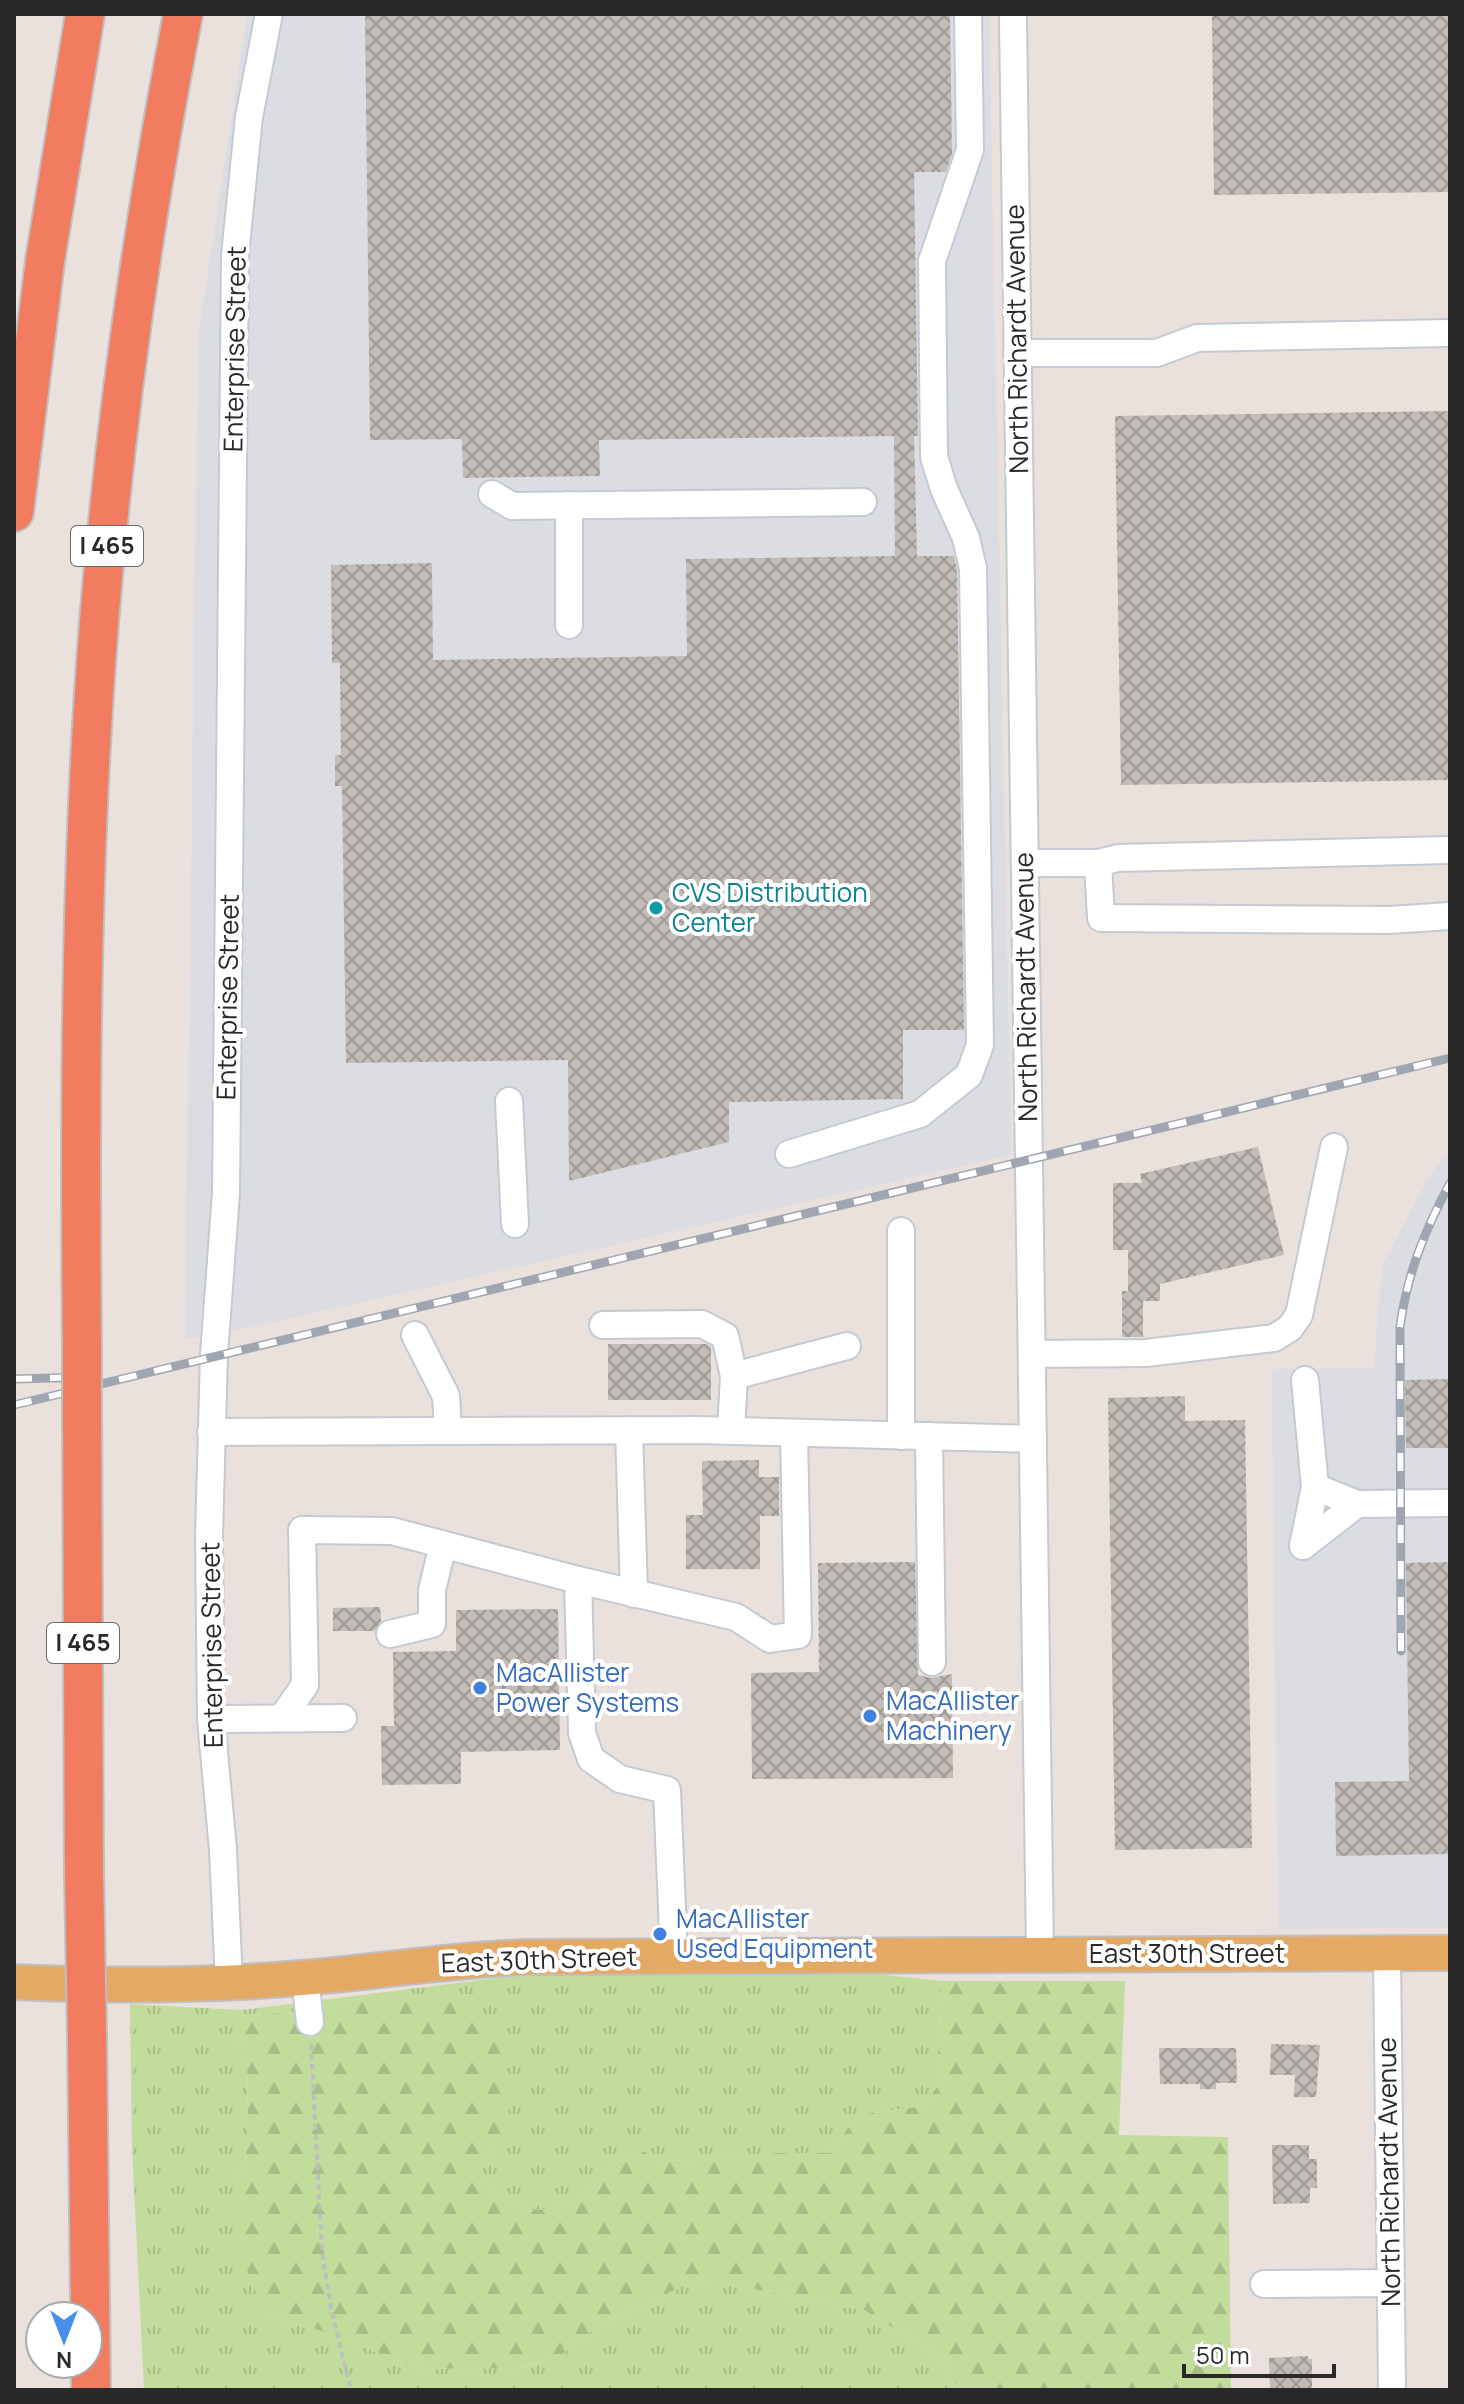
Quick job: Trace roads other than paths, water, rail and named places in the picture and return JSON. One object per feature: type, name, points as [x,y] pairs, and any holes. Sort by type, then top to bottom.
[{"type":"highway","points":[[14,512],[35,326],[85,14]]},
{"type":"highway","name":"I 465","points":[[91,2390],[79,1083],[83,910],[93,705],[111,501],[133,317],[160,137],[183,14]]},
{"type":"main road","name":"East 30th Street","points":[[14,1982],[229,1982],[305,1978],[468,1960],[543,1957],[1450,1953]]},
{"type":"street","name":"Enterprise Street","points":[[229,1982],[223,1850],[211,1719],[211,1432],[226,1193],[243,553],[235,275],[249,117],[269,14]]},
{"type":"street","points":[[789,1154],[920,1114],[969,1075],[980,1045],[973,568],[966,538],[944,489],[934,457],[932,261],[970,150],[968,14]]},
{"type":"street","name":"North Richardt Avenue","points":[[1013,19],[1040,1954]]},
{"type":"street","points":[[1017,353],[1157,353],[1197,338],[1450,333]]},
{"type":"street","points":[[492,494],[512,506],[863,502]]},
{"type":"street","points":[[569,505],[569,625]]},
{"type":"street","points":[[1025,863],[1450,850]]},
{"type":"street","points":[[1098,863],[1101,918],[1389,920],[1450,916]]},
{"type":"street","points":[[509,1101],[515,1224]]},
{"type":"street","points":[[1032,1354],[1146,1353],[1274,1338],[1290,1328],[1299,1315],[1334,1147]]},
{"type":"street","points":[[901,1231],[901,1436]]},
{"type":"street","points":[[603,1325],[702,1324],[725,1336],[734,1376],[731,1431]]},
{"type":"street","points":[[415,1335],[446,1396],[448,1431]]},
{"type":"street","points":[[734,1376],[847,1346]]},
{"type":"street","points":[[1305,1380],[1315,1487],[1303,1546],[1357,1504]]},
{"type":"street","points":[[211,1432],[629,1430],[1033,1439]]},
{"type":"street","points":[[629,1430],[634,1594]]},
{"type":"street","points":[[282,1718],[305,1685],[302,1530],[392,1531],[634,1594],[736,1617],[770,1639],[798,1635],[794,1433]]},
{"type":"street","points":[[929,1436],[932,1662]]},
{"type":"street","points":[[1315,1487],[1357,1504],[1450,1503]]},
{"type":"street","points":[[390,1634],[432,1624],[432,1590],[443,1545]]},
{"type":"street","points":[[578,1580],[582,1733],[591,1759],[620,1779],[667,1790],[674,1957]]},
{"type":"street","points":[[211,1719],[343,1718]]},
{"type":"street","name":"North Richardt Avenue","points":[[1387,1953],[1392,2390]]},
{"type":"street","points":[[305,1978],[310,2022]]},
{"type":"street","points":[[1264,2284],[1390,2283]]},
{"type":"railway","points":[[14,1405],[1450,1058]]},
{"type":"railway","points":[[1401,1651],[1400,1327],[1418,1253],[1450,1183]]},
{"type":"railway","points":[[14,1379],[91,1377]]},
{"type":"place","name":"CVS Distribution Center","points":[[656,908]]},
{"type":"place","name":"MacAllister Power Systems","points":[[480,1688]]},
{"type":"place","name":"MacAllister Machinery","points":[[870,1716]]},
{"type":"place","name":"MacAllister Used Equipment","points":[[660,1934]]}]
